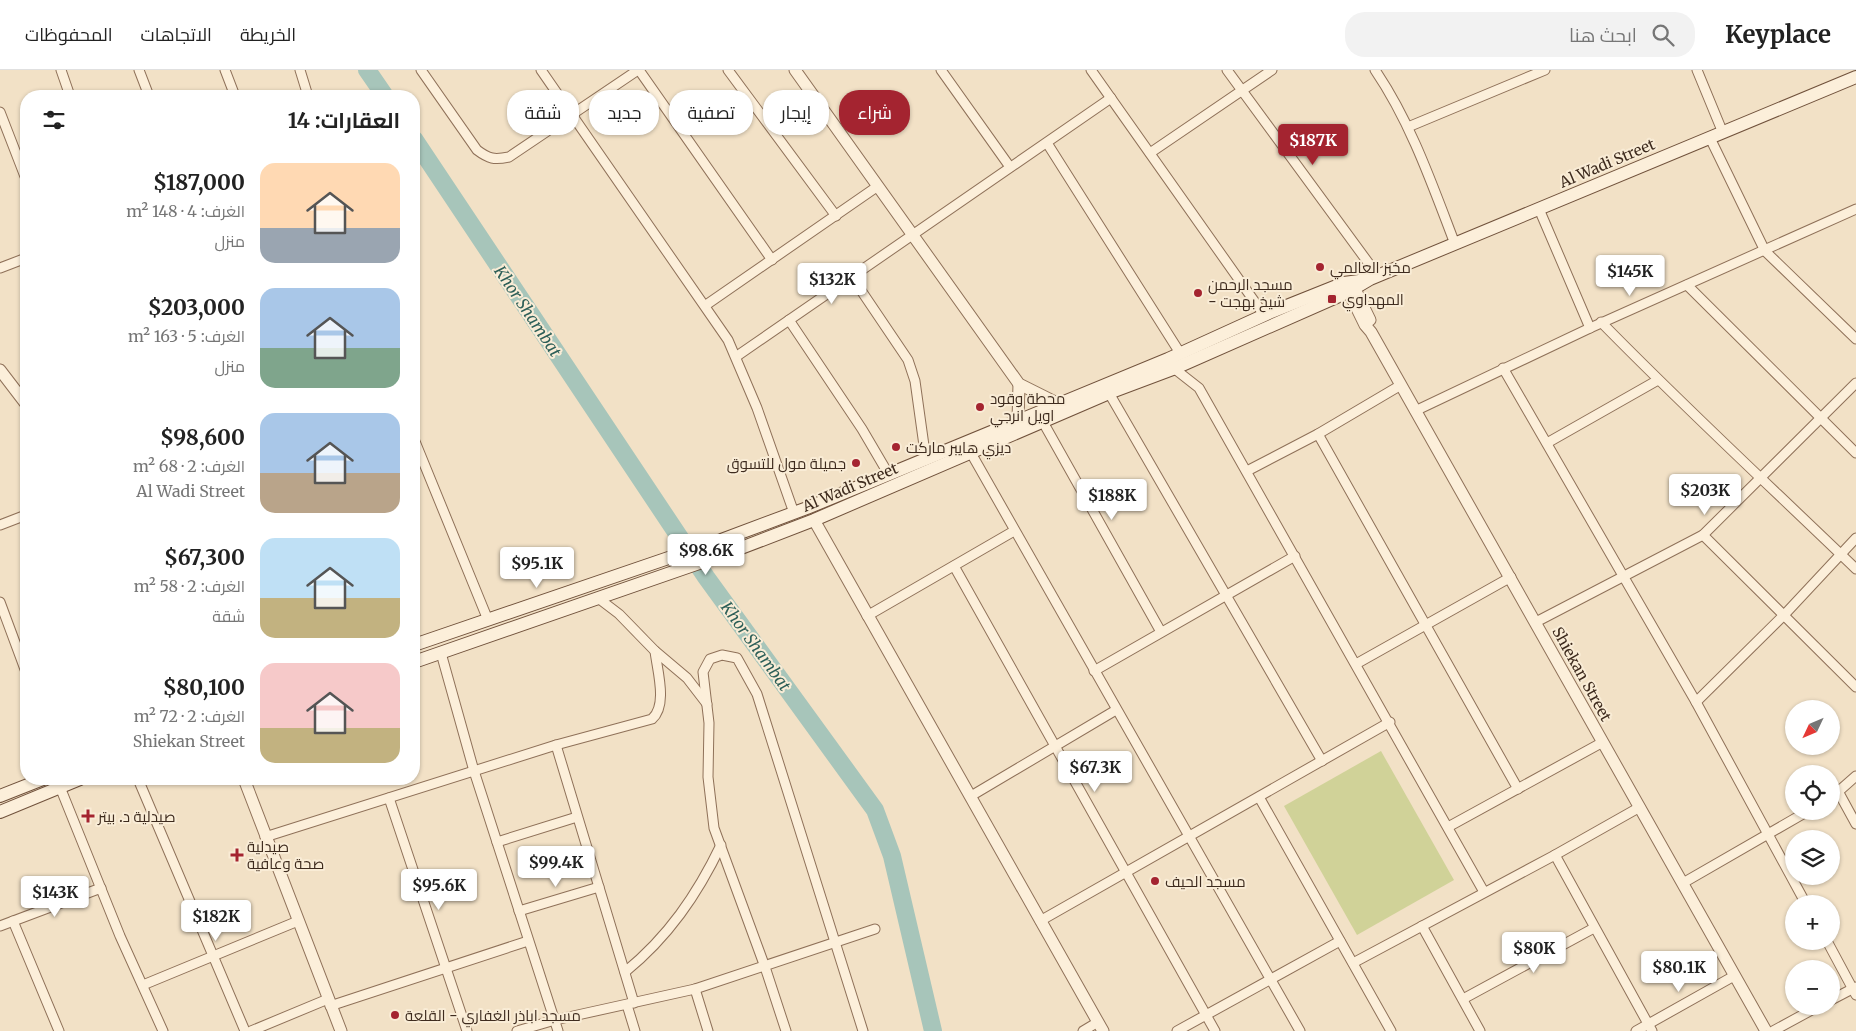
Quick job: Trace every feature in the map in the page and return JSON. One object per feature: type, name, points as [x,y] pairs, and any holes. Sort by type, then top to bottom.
[{"type":"main road","name":"Al Wadi Street","points":[[420,660],[728,554],[814,520],[1109,393],[1264,315],[1374,278],[1856,77]]},
{"type":"main road","name":"Al Wadi Street","points":[[420,643],[668,559],[794,513],[926,460],[1058,403],[1173,360],[1350,286]]},
{"type":"main road","points":[[0,796],[28,785]]},
{"type":"main road","points":[[0,812],[65,785]]},
{"type":"street","points":[[61,70],[68,90]]},
{"type":"street","points":[[139,70],[147,90]]},
{"type":"street","points":[[225,70],[233,90]]},
{"type":"street","points":[[300,70],[306,90]]},
{"type":"street","points":[[421,70],[477,150],[488,158],[496,160],[509,157],[543,135]]},
{"type":"street","points":[[541,70],[555,90]]},
{"type":"street","points":[[579,111],[639,70],[772,260]]},
{"type":"street","points":[[728,70],[836,216]]},
{"type":"street","points":[[795,70],[1019,384],[1058,403]]},
{"type":"street","points":[[941,70],[1010,167]]},
{"type":"street","points":[[1091,70],[1264,315]]},
{"type":"street","points":[[1227,70],[1374,278]]},
{"type":"street","points":[[1150,153],[1272,70]]},
{"type":"street","points":[[1375,70],[1397,104],[1408,127],[1455,244]]},
{"type":"street","points":[[1408,127],[1524,74],[1545,70]]},
{"type":"street","points":[[1697,70],[1723,133]]},
{"type":"street","points":[[737,356],[1111,98]]},
{"type":"street","points":[[0,112],[20,164]]},
{"type":"street","points":[[579,124],[706,305],[737,356],[794,513]]},
{"type":"street","points":[[1710,138],[1765,251],[1856,338]]},
{"type":"street","points":[[1047,143],[1173,360],[1199,388],[1390,722],[1484,892]]},
{"type":"street","points":[[706,305],[878,186]]},
{"type":"street","points":[[1539,209],[1590,328]]},
{"type":"street","points":[[1415,410],[1601,322],[1687,286],[1853,211],[1856,219]]},
{"type":"street","points":[[0,268],[20,260]]},
{"type":"street","points":[[852,277],[908,360],[915,381],[926,460]]},
{"type":"street","name":"Shiekan Street","points":[[1350,286],[1371,322],[1371,332],[1766,1031]]},
{"type":"street","points":[[1687,286],[1856,453]]},
{"type":"street","points":[[789,320],[862,429],[889,475]]},
{"type":"street","points":[[1601,322],[1658,380],[1762,477],[1856,569]]},
{"type":"street","points":[[1503,368],[1696,702],[1801,895]]},
{"type":"street","points":[[0,370],[20,396]]},
{"type":"street","points":[[1547,443],[1658,380]]},
{"type":"street","points":[[1536,622],[1703,535],[1856,383]]},
{"type":"street","points":[[1018,421],[1019,384]]},
{"type":"street","points":[[1246,471],[1318,434],[1401,385]]},
{"type":"street","points":[[1109,393],[1322,761]]},
{"type":"street","points":[[1043,422],[1161,632]]},
{"type":"street","points":[[1318,434],[1518,789]]},
{"type":"street","points":[[971,453],[1300,1031]]},
{"type":"street","points":[[420,454],[488,620]]},
{"type":"street","points":[[0,525],[20,517]]},
{"type":"street","points":[[814,520],[1100,1026],[1083,1031]]},
{"type":"street","points":[[867,616],[1014,531]]},
{"type":"street","points":[[1703,535],[1785,614],[1856,687]]},
{"type":"street","points":[[1696,702],[1785,614],[1856,538]]},
{"type":"street","points":[[1094,671],[1295,556]]},
{"type":"street","points":[[954,566],[1215,1031]]},
{"type":"street","points":[[1356,664],[1511,578]]},
{"type":"street","points":[[598,598],[619,614],[655,652],[687,678],[707,704]]},
{"type":"street","points":[[1,606],[20,656]]},
{"type":"street","points":[[265,837],[556,745],[652,719],[658,714],[660,704],[655,652]]},
{"type":"street","points":[[442,653],[474,771],[558,1031]]},
{"type":"street","points":[[786,1031],[765,967],[714,828],[710,804],[707,704],[703,672],[710,659],[722,655],[736,658],[756,694],[863,1031]]},
{"type":"street","points":[[970,796],[1116,710]]},
{"type":"street","points":[[1040,921],[1390,722]]},
{"type":"street","points":[[1448,827],[1603,742]]},
{"type":"street","points":[[556,745],[625,972],[635,1031]]},
{"type":"street","points":[[1840,790],[1856,776]]},
{"type":"street","points":[[141,785],[245,1031]]},
{"type":"street","points":[[247,785],[265,837],[341,1031]]},
{"type":"street","points":[[60,787],[101,888],[163,1031]]},
{"type":"street","points":[[1259,797],[1392,1031]]},
{"type":"street","points":[[389,798],[467,1031]]},
{"type":"street","points":[[1840,802],[1856,824]]},
{"type":"street","points":[[1353,963],[1555,855],[1640,807]]},
{"type":"street","points":[[496,842],[577,817]]},
{"type":"street","points":[[1683,883],[1792,820]]},
{"type":"street","points":[[625,972],[651,951],[689,905],[721,845]]},
{"type":"street","points":[[1555,855],[1650,1028]]},
{"type":"street","points":[[519,912],[599,887]]},
{"type":"street","points":[[0,926],[101,888]]},
{"type":"street","points":[[12,921],[59,1031]]},
{"type":"street","points":[[143,985],[298,921]]},
{"type":"street","points":[[1422,926],[1480,1031]]},
{"type":"street","points":[[1463,999],[1594,928]]},
{"type":"street","points":[[517,1031],[554,1020],[695,989],[875,929]]},
{"type":"street","points":[[251,1031],[329,1002],[528,941]]},
{"type":"street","points":[[1177,1031],[1340,941]]},
{"type":"street","points":[[1832,950],[1855,990],[1840,996]]},
{"type":"street","points":[[1636,1031],[1650,1028],[1734,976]]},
{"type":"street","points":[[695,989],[708,1031]]},
{"type":"street","points":[[1773,1031],[1802,1015]]},
{"type":"green space","points":[[1381,751],[1454,880],[1357,935],[1284,806]]},
{"type":"waterway","name":"Khor Shambat","points":[[367,70],[381,90]]},
{"type":"waterway","name":"Khor Shambat","points":[[420,148],[706,577],[875,810],[892,856],[933,1031]]},
{"type":"place","name":"مخبز العالمي","points":[[1320,267]]},
{"type":"place","name":"مسجد الرحمن - شيخ بهجت","points":[[1198,293]]},
{"type":"place","name":"المهداوي","points":[[1332,299]]},
{"type":"place","name":"محطة وقود اويل انرجي","points":[[980,407]]},
{"type":"place","name":"ديزي هايبر ماركت","points":[[896,447]]},
{"type":"place","name":"جميلة مول للتسوق","points":[[856,463]]},
{"type":"place","name":"صيدلية د. بيتر","points":[[88,816]]},
{"type":"place","name":"صيدلية صحة وعافية","points":[[237,855]]},
{"type":"place","name":"مسجد الحيف","points":[[1155,881]]},
{"type":"place","name":"مسجد اباذر الغفاري - القلعة","points":[[395,1015]]}]
